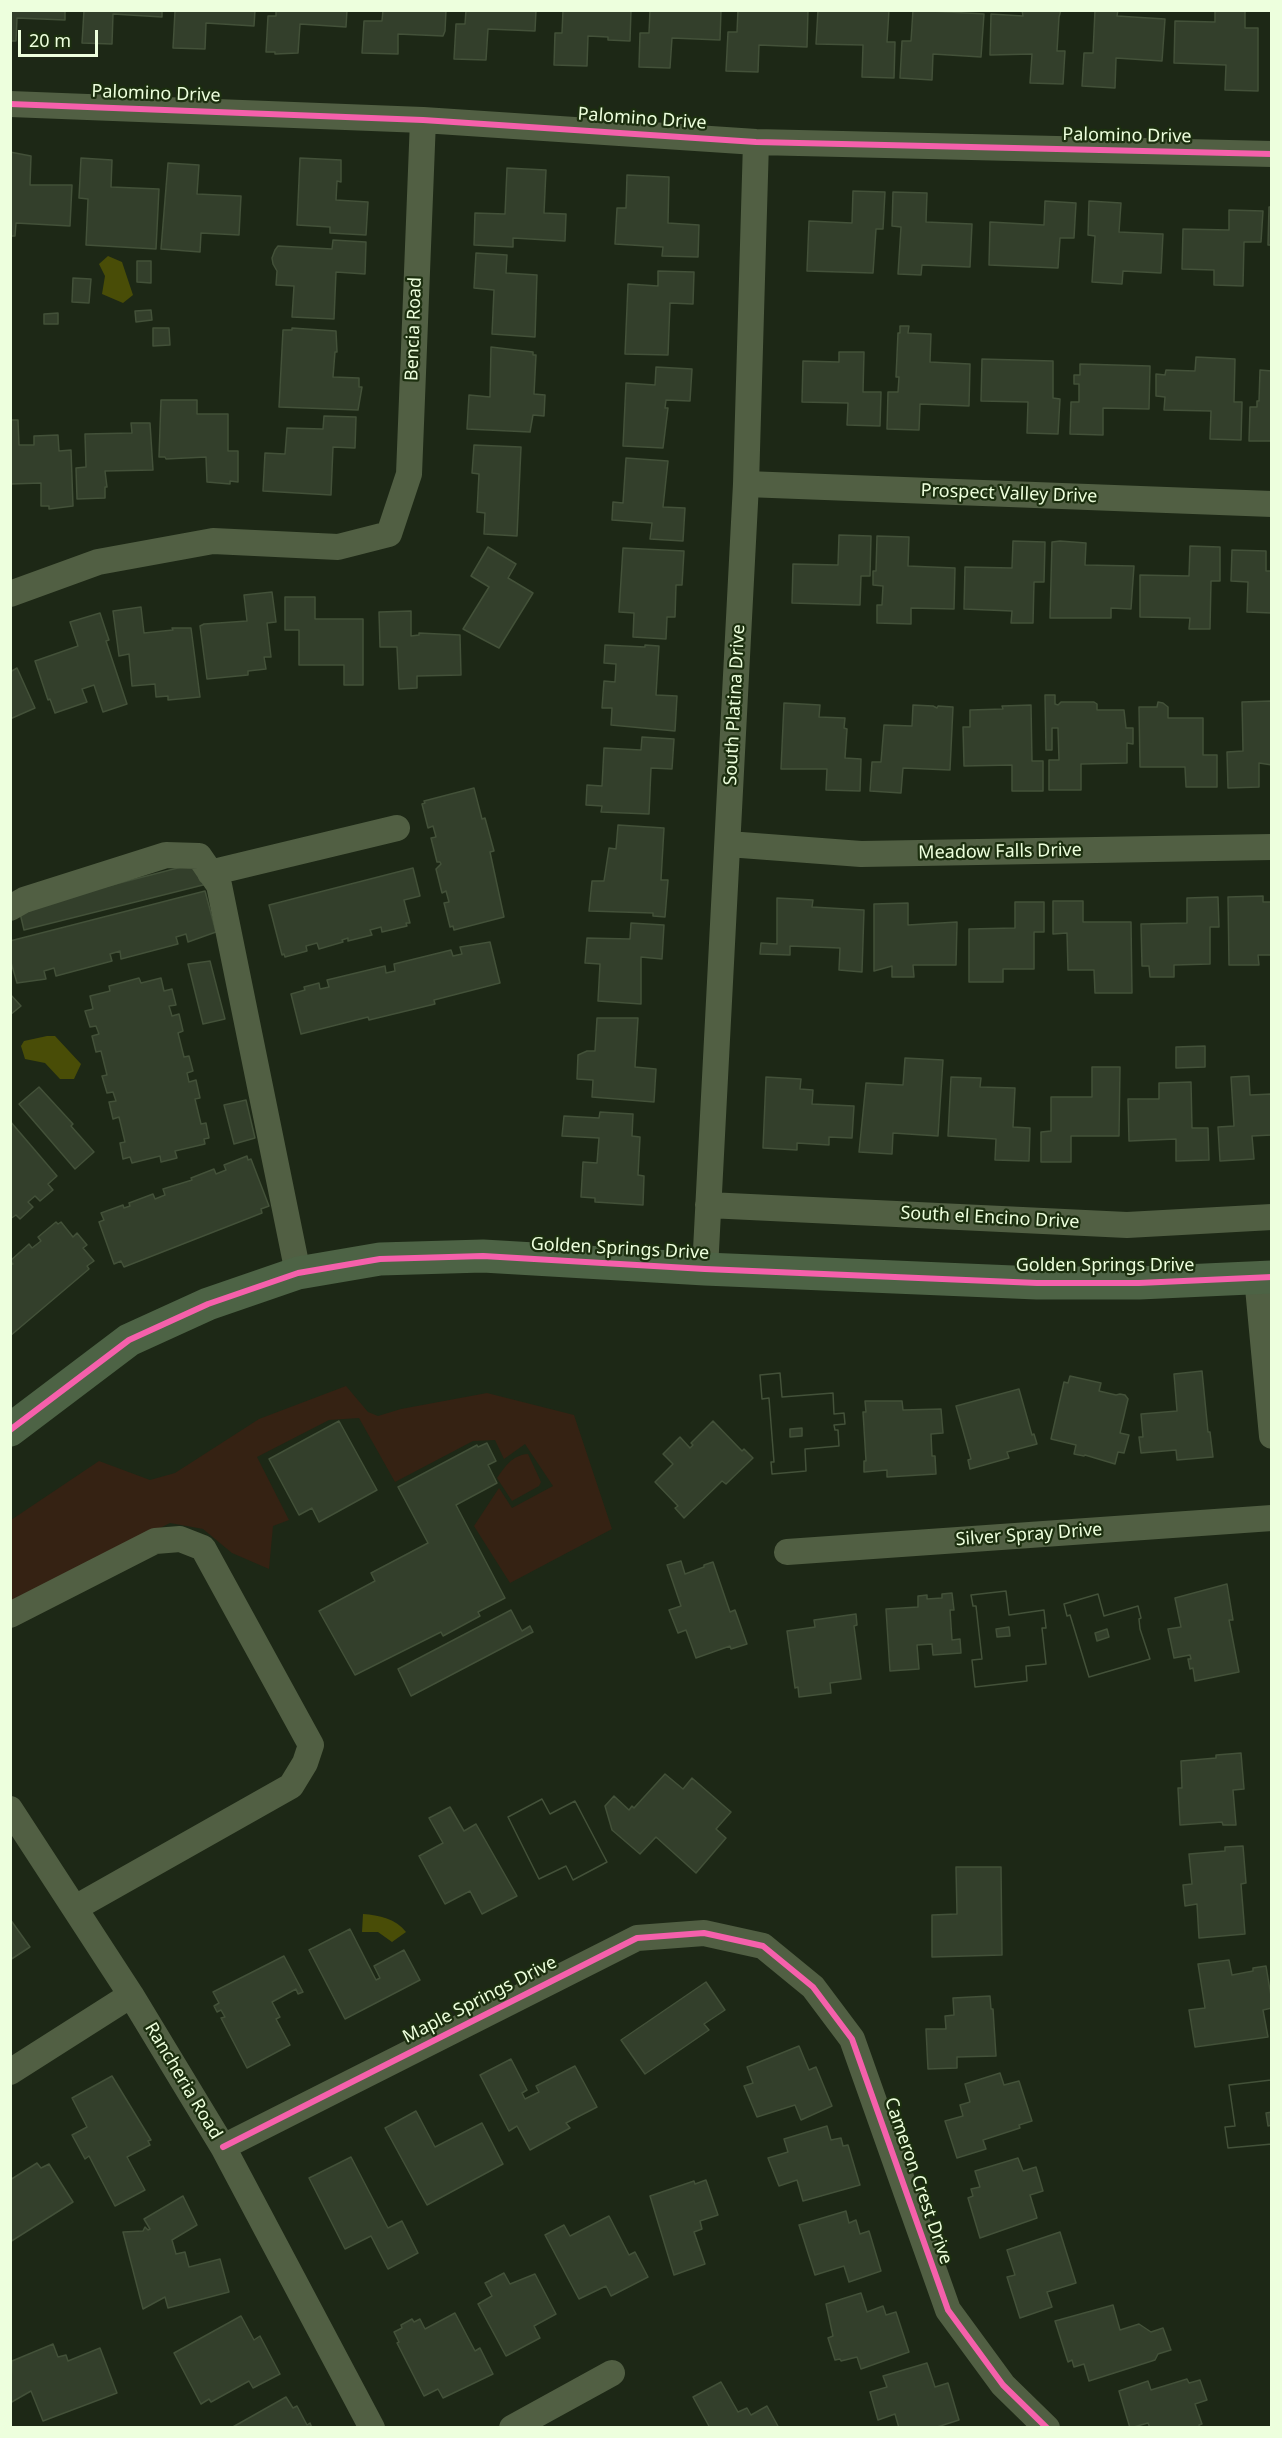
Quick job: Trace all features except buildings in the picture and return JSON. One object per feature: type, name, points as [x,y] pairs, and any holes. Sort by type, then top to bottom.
[{"type":"main road","name":"Golden Springs Drive","points":[[10,1430],[129,1340],[208,1304],[298,1273],[380,1259],[483,1256],[705,1269],[1037,1283],[1139,1283],[1264,1277]]},
{"type":"street","name":"Palomino Drive","points":[[10,104],[423,120],[756,142],[1272,154]]},
{"type":"street","name":"Bencia Road","points":[[10,594],[98,562],[213,541],[338,547],[389,534],[409,474],[423,120]]},
{"type":"street","name":"South Platina Drive","points":[[705,1269],[747,484],[756,142]]},
{"type":"street","name":"Prospect Valley Drive","points":[[747,484],[1272,504]]},
{"type":"street","points":[[210,873],[397,828]]},
{"type":"street","name":"Meadow Falls Drive","points":[[728,844],[861,854],[1272,847]]},
{"type":"street","points":[[10,908],[24,900],[166,855],[199,856],[219,885],[298,1273]]},
{"type":"street","name":"South el Encino Drive","points":[[708,1205],[1127,1225],[1272,1217]]},
{"type":"street","points":[[1264,1277],[1272,1436]]},
{"type":"street","name":"Silver Spray Drive","points":[[786,1552],[1272,1518]]},
{"type":"street","points":[[10,1615],[155,1541],[180,1539],[202,1548],[311,1744],[306,1763],[291,1786],[75,1908]]},
{"type":"street","name":"Rancheria Road","points":[[10,1809],[130,1995],[223,2147],[372,2427]]},
{"type":"street","name":"Maple Springs Drive","points":[[223,2147],[637,1938],[704,1933],[763,1946]]},
{"type":"street","name":"Cameron Crest Drive","points":[[763,1946],[813,1987],[852,2039],[948,2310],[1004,2385],[1047,2427]]},
{"type":"street","points":[[10,2072],[130,1995]]},
{"type":"street","points":[[512,2427],[612,2373]]},
{"type":"shaded area","points":[[108,256],[122,262],[133,295],[123,303],[102,294],[105,276],[99,264]]},
{"type":"shaded area","points":[[55,1036],[81,1064],[74,1079],[60,1079],[45,1063],[25,1059],[21,1046],[24,1041]]},
{"type":"shaded area","points":[[346,1386],[368,1412],[378,1416],[401,1409],[487,1393],[574,1415],[612,1529],[510,1583],[474,1526],[499,1488],[512,1508],[553,1486],[525,1444],[504,1459],[495,1440],[473,1441],[395,1482],[359,1418],[329,1420],[257,1457],[289,1520],[273,1526],[269,1569],[232,1553],[203,1529],[170,1523],[11,1601],[11,1520],[99,1461],[150,1480],[175,1473],[259,1419]]},
{"type":"shaded area","points":[[528,1454],[541,1482],[539,1486],[512,1501],[497,1478],[513,1459]]},
{"type":"shaded area","points":[[363,1914],[387,1918],[406,1932],[392,1942],[378,1932],[362,1932]]},
{"type":"cycle path","points":[[10,104],[423,120],[756,142],[1272,154]]},
{"type":"cycle path","points":[[10,1430],[129,1340],[208,1304],[298,1273],[380,1259],[483,1256],[705,1269],[1037,1283],[1139,1283],[1272,1277]]},
{"type":"cycle path","points":[[223,2147],[637,1938],[704,1933],[763,1946],[813,1987],[852,2039],[948,2310],[1003,2385],[1047,2428]]}]
